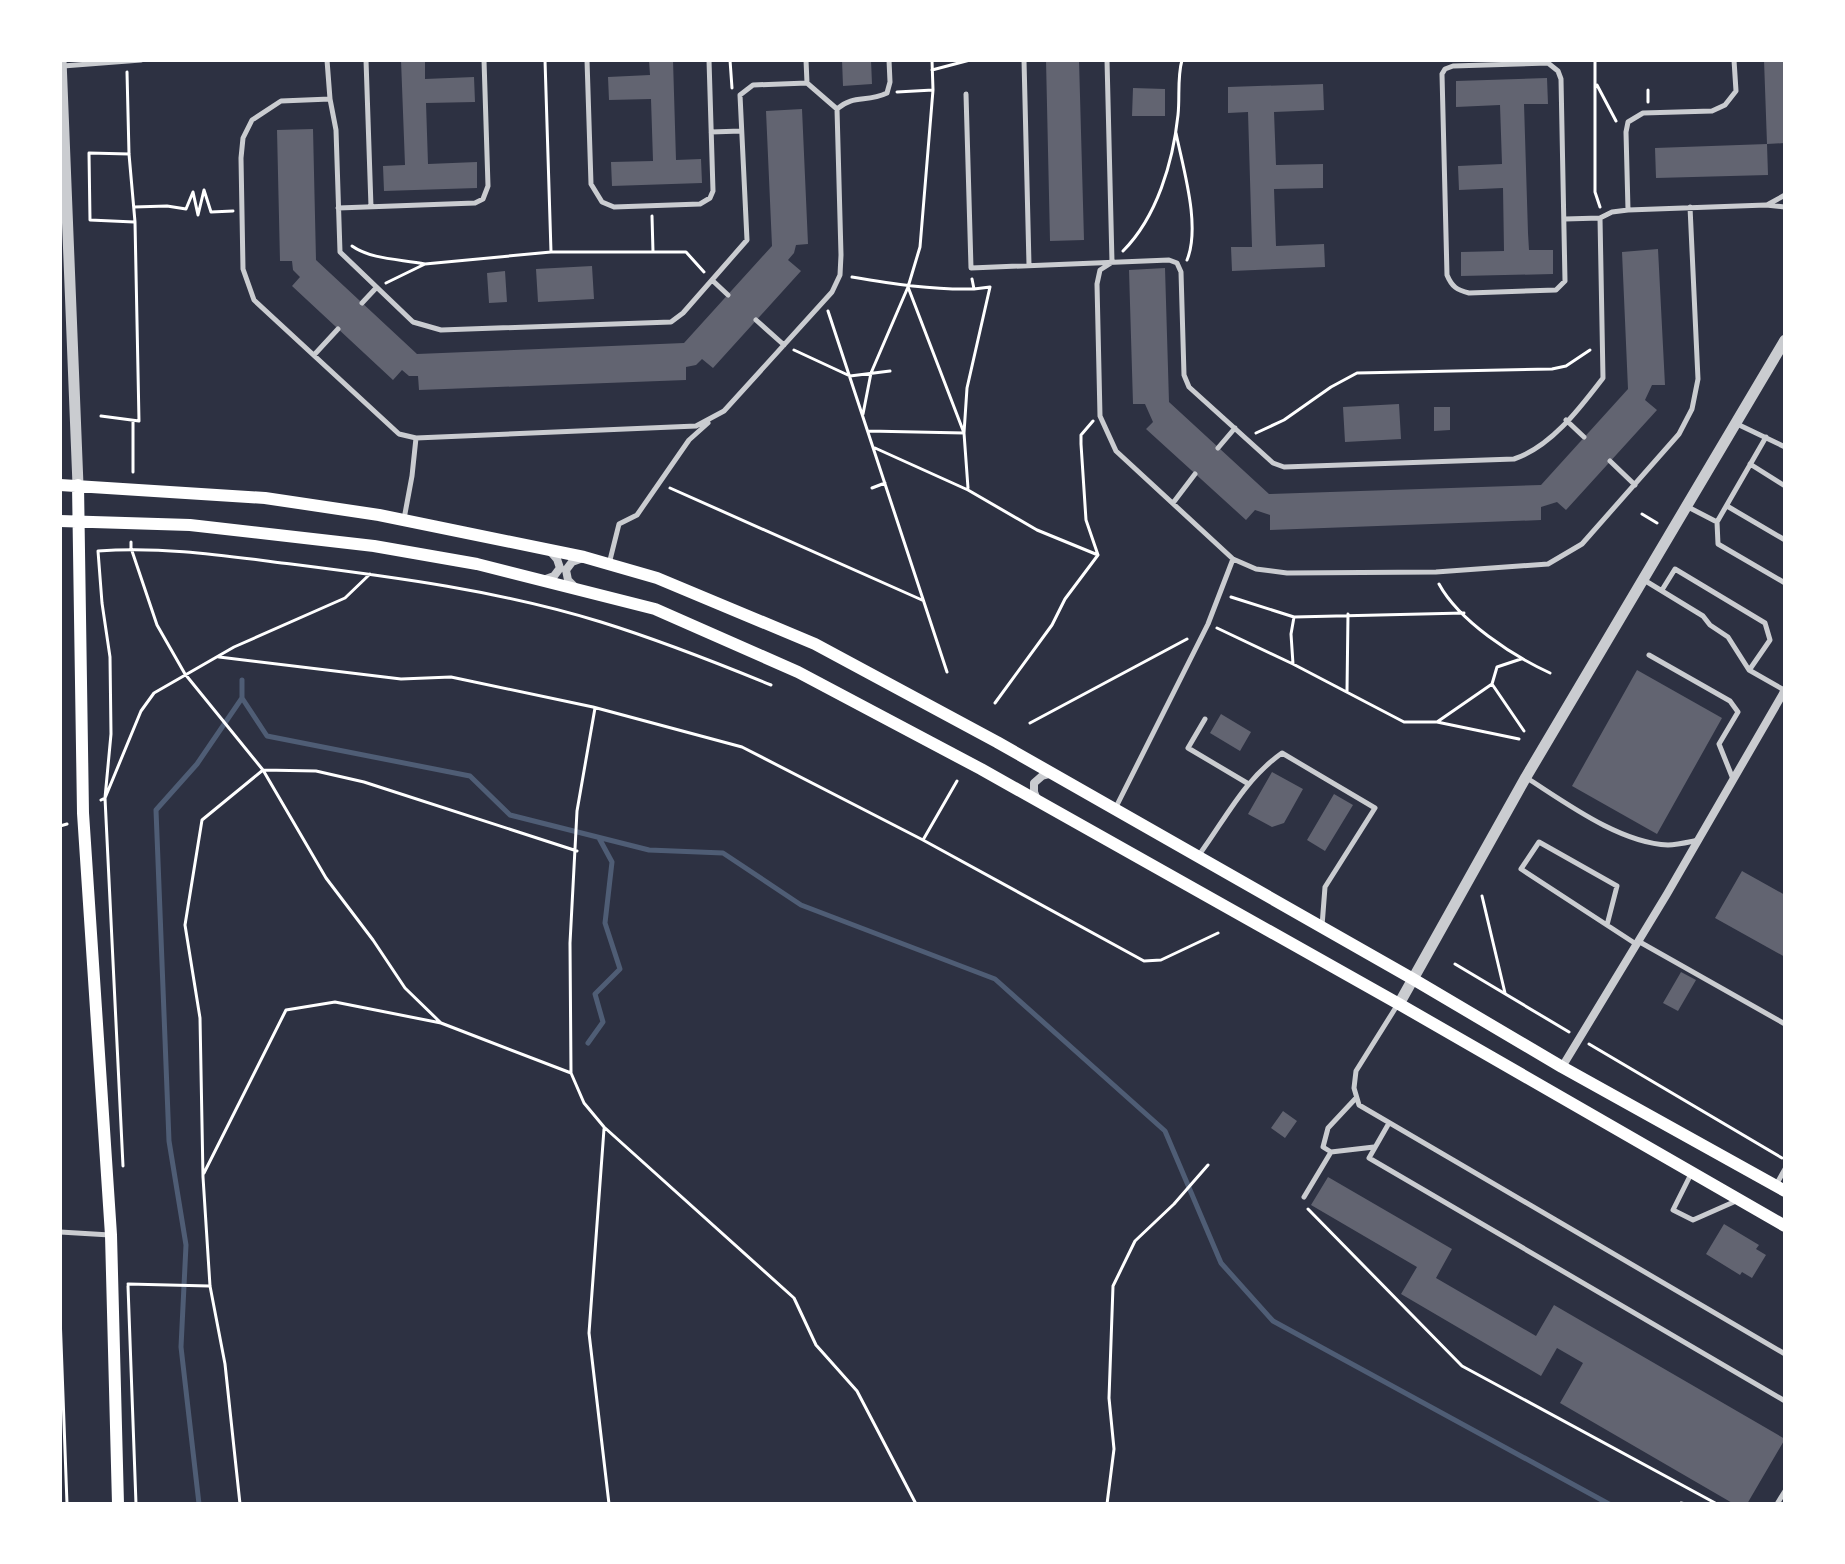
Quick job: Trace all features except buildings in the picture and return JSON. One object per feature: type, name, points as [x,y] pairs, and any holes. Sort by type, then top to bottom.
[{"type":"main road","points":[[60,485],[265,498],[404,519],[584,557],[657,578],[815,644],[1054,773],[1562,1067],[1780,1188]]},
{"type":"main road","points":[[78,485],[83,813],[111,1235],[118,1504]]},
{"type":"main road","points":[[60,521],[262,531],[374,546],[477,564],[655,609],[798,672],[1039,803],[1399,1004],[1785,1226]]},
{"type":"street","points":[[61,64],[78,485]]},
{"type":"street","points":[[1399,1004],[1526,777],[1785,340]]},
{"type":"street","points":[[542,580],[554,576],[560,568],[549,550]]},
{"type":"street","points":[[576,588],[568,580],[566,570],[572,562],[584,557]]},
{"type":"street","points":[[1562,1067],[1785,690]]},
{"type":"street","points":[[1039,803],[1034,783],[1042,776],[1054,773]]},
{"type":"lane","points":[[61,64],[141,60]]},
{"type":"lane","points":[[327,60],[336,130],[340,252],[413,322],[441,330],[671,322],[683,313],[747,240],[740,95],[753,85],[807,83],[837,109],[840,275],[825,299],[724,411],[689,440],[637,515],[619,524],[609,564]]},
{"type":"lane","points":[[366,60],[371,207]]},
{"type":"lane","points":[[337,208],[475,203],[483,199],[488,186],[484,60]]},
{"type":"lane","points":[[587,60],[591,184],[602,202],[614,207],[700,204],[710,198],[713,191],[709,60]]},
{"type":"lane","points":[[806,60],[807,83]]},
{"type":"lane","points":[[837,109],[847,100],[874,99],[887,93],[889,60]]},
{"type":"lane","points":[[1024,60],[1029,265]]},
{"type":"lane","points":[[1107,60],[1112,262]]},
{"type":"lane","points":[[1628,210],[1628,122],[1643,113],[1712,111],[1725,105],[1736,91],[1734,60]]},
{"type":"lane","points":[[1548,63],[1558,71],[1561,79],[1565,219],[1566,275],[1561,287],[1556,290],[1469,293],[1451,284],[1447,275],[1442,95],[1442,74],[1445,69],[1453,66],[1548,63]]},
{"type":"lane","points":[[966,94],[971,268],[1169,260],[1177,263],[1181,272],[1184,375],[1189,387],[1273,463],[1284,467],[1514,459],[1531,454],[1543,445],[1603,378],[1601,217]]},
{"type":"lane","points":[[330,99],[281,101],[252,120],[243,138],[242,148],[243,269],[254,300],[399,434],[416,438],[696,426],[712,420]]},
{"type":"lane","points":[[711,132],[741,131]]},
{"type":"lane","points":[[1766,205],[1785,195]]},
{"type":"lane","points":[[1112,262],[1100,270],[1097,284],[1100,416],[1116,451],[1233,559],[1256,569],[1287,573],[1436,572],[1548,564],[1582,544],[1679,434],[1692,409],[1698,379],[1690,207]]},
{"type":"lane","points":[[1565,219],[1601,217],[1628,210],[1785,207]]},
{"type":"lane","points":[[712,280],[728,295]]},
{"type":"lane","points":[[362,303],[376,288]]},
{"type":"lane","points":[[756,320],[784,345]]},
{"type":"lane","points":[[314,355],[338,329]]},
{"type":"lane","points":[[1566,420],[1584,437]]},
{"type":"lane","points":[[1735,423],[1785,447]]},
{"type":"lane","points":[[1218,448],[1235,428]]},
{"type":"lane","points":[[1766,437],[1717,522],[1718,544],[1785,583]]},
{"type":"lane","points":[[404,519],[416,438]]},
{"type":"lane","points":[[1610,461],[1635,485]]},
{"type":"lane","points":[[1750,464],[1785,486]]},
{"type":"lane","points":[[1173,503],[1195,474]]},
{"type":"lane","points":[[1686,506],[1717,522]]},
{"type":"lane","points":[[1727,506],[1785,540]]},
{"type":"lane","points":[[1115,808],[1208,624],[1233,559]]},
{"type":"lane","points":[[1662,590],[1675,569],[1765,623],[1770,640],[1749,670]]},
{"type":"lane","points":[[1643,579],[1703,616],[1728,637],[1749,670],[1785,690]]},
{"type":"lane","points":[[1649,655],[1730,701],[1738,712],[1719,744],[1733,779]]},
{"type":"lane","points":[[1205,719],[1188,748],[1247,783]]},
{"type":"lane","points":[[1198,856],[1247,783],[1282,753],[1375,808],[1325,887],[1322,927]]},
{"type":"lane","points":[[1526,777],[1593,820],[1641,840],[1669,845],[1699,840]]},
{"type":"lane","points":[[1607,925],[1617,886],[1539,842],[1521,869],[1607,925],[1785,1024]]},
{"type":"lane","points":[[1399,1004],[1356,1071],[1354,1088],[1359,1105],[1785,1354]]},
{"type":"lane","points":[[1357,1098],[1328,1128],[1323,1147],[1331,1152],[1375,1147]]},
{"type":"lane","points":[[1389,1123],[1369,1158],[1785,1401]]},
{"type":"lane","points":[[1304,1197],[1331,1152]]},
{"type":"lane","points":[[1780,1188],[1785,1169]]},
{"type":"lane","points":[[1692,1173],[1673,1210],[1693,1220],[1739,1200]]},
{"type":"lane","points":[[60,1232],[111,1235]]},
{"type":"lane","points":[[1777,1504],[1785,1491]]},
{"type":"path","points":[[545,60],[551,252]]},
{"type":"path","points":[[863,416],[871,373],[908,287],[920,247],[933,90],[932,60]]},
{"type":"path","points":[[932,70],[970,60]]},
{"type":"path","points":[[1112,262],[1140,234],[1163,180],[1175,130],[1182,60]]},
{"type":"path","points":[[1595,60],[1595,192],[1601,217]]},
{"type":"path","points":[[101,416],[139,421],[135,222],[129,154],[127,62]]},
{"type":"path","points":[[1595,84],[1626,138]]},
{"type":"path","points":[[887,93],[933,90]]},
{"type":"path","points":[[1175,130],[1190,206],[1192,241],[1181,272]]},
{"type":"path","points":[[129,154],[89,153],[90,220],[135,222]]},
{"type":"path","points":[[134,207],[186,209],[193,192],[198,215],[204,190],[211,212],[242,211]]},
{"type":"path","points":[[652,206],[653,252]]},
{"type":"path","points":[[338,236],[360,252],[425,264],[551,252],[686,252],[712,280]]},
{"type":"path","points":[[376,288],[425,264]]},
{"type":"path","points":[[971,268],[974,289]]},
{"type":"path","points":[[840,275],[908,287],[990,287],[967,388],[964,433],[968,490]]},
{"type":"path","points":[[908,287],[964,433]]},
{"type":"path","points":[[825,299],[947,672]]},
{"type":"path","points":[[1245,438],[1284,420],[1357,373],[1552,369],[1566,366],[1579,358],[1603,335]]},
{"type":"path","points":[[784,345],[850,376],[890,371]]},
{"type":"path","points":[[1098,555],[1086,520],[1081,435],[1100,416]]},
{"type":"path","points":[[133,421],[133,472]]},
{"type":"path","points":[[868,431],[964,433]]},
{"type":"path","points":[[873,447],[968,490],[1037,530],[1098,555]]},
{"type":"path","points":[[659,483],[924,601]]},
{"type":"path","points":[[872,488],[885,483]]},
{"type":"path","points":[[1642,514],[1657,523]]},
{"type":"path","points":[[131,542],[157,625],[185,674],[216,716],[263,770],[326,878],[405,988],[441,1023]]},
{"type":"path","points":[[123,1175],[103,799],[111,734],[110,657],[98,551],[131,548],[190,552],[370,574],[505,599],[597,621],[678,647],[771,685]]},
{"type":"path","points":[[995,703],[1098,555]]},
{"type":"path","points":[[1436,572],[1441,587],[1464,613],[1521,659],[1550,673]]},
{"type":"path","points":[[103,799],[141,711],[154,693],[234,647],[345,598],[370,574]]},
{"type":"path","points":[[1221,594],[1294,617],[1464,613]]},
{"type":"path","points":[[1347,693],[1348,614]]},
{"type":"path","points":[[1293,664],[1291,634],[1294,617]]},
{"type":"path","points":[[1030,723],[1175,648],[1208,624],[1404,722],[1437,722],[1519,739]]},
{"type":"path","points":[[219,657],[401,679],[451,677],[595,708],[742,747],[923,840],[1144,961],[1161,960],[1218,933]]},
{"type":"path","points":[[1437,722],[1492,684],[1497,667],[1521,659]]},
{"type":"path","points":[[1492,684],[1524,731]]},
{"type":"path","points":[[595,708],[577,811],[570,943],[571,1073],[584,1103],[604,1127],[794,1298],[816,1345],[857,1391],[916,1504]]},
{"type":"path","points":[[240,1504],[225,1364],[210,1286],[203,1177],[200,1018],[185,925],[202,820],[263,770],[316,771],[364,782],[577,851]]},
{"type":"path","points":[[923,840],[957,781]]},
{"type":"path","points":[[60,826],[67,824]]},
{"type":"path","points":[[1482,896],[1505,994]]},
{"type":"path","points":[[1455,964],[1785,1160]]},
{"type":"path","points":[[203,1177],[286,1010],[335,1002],[441,1023],[571,1073]]},
{"type":"path","points":[[604,1127],[589,1333],[609,1504]]},
{"type":"path","points":[[1107,1504],[1114,1449],[1109,1398],[1113,1286],[1135,1241],[1174,1204],[1208,1165]]},
{"type":"path","points":[[1304,1197],[1308,1211],[1462,1366],[1717,1504]]},
{"type":"path","points":[[136,1504],[128,1284],[210,1286]]},
{"type":"path","points":[[60,1315],[62,1447],[67,1504]]},
{"type":"waterway","points":[[242,680],[242,698]]},
{"type":"waterway","points":[[242,698],[267,736],[470,776],[510,815],[649,850],[723,853],[801,905],[995,979],[1165,1131],[1221,1263],[1273,1321],[1609,1504]]},
{"type":"waterway","points":[[199,1504],[181,1347],[186,1245],[169,1141],[156,810],[197,764],[242,698]]},
{"type":"waterway","points":[[588,1043],[603,1022],[595,994],[620,969],[605,923],[612,862],[599,838]]}]
